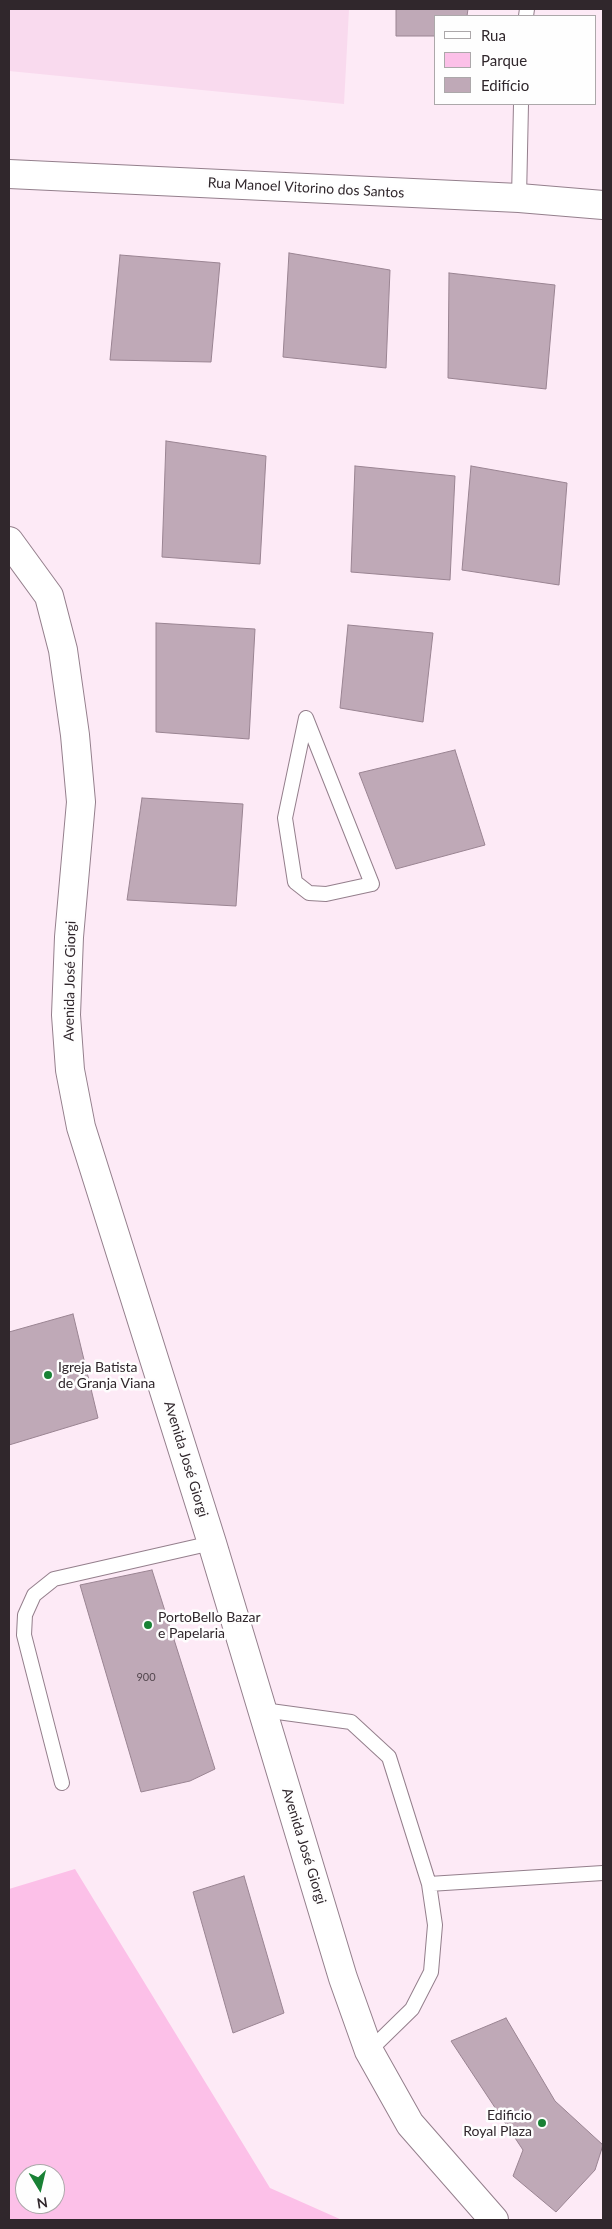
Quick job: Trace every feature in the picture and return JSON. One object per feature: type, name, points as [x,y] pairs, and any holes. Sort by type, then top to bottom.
[{"type":"street","name":"Rua Manoel Vitorino dos Santos","points":[[9,174],[520,198],[603,205]]},
{"type":"street","name":"Avenida José Giorgi","points":[[9,541],[49,596],[64,650],[75,735],[81,802],[69,937],[66,1016],[70,1070],[82,1127],[212,1543],[343,1978],[369,2051],[410,2124],[494,2220]]},
{"type":"lane","points":[[520,198],[521,105]]},
{"type":"lane","points":[[306,718],[361,856],[372,884],[326,894],[309,893],[295,882],[285,818],[306,718]]},
{"type":"lane","points":[[62,1783],[24,1635],[26,1615],[34,1595],[54,1579],[212,1543]]},
{"type":"lane","points":[[263,1710],[351,1722],[389,1756],[429,1884],[435,1925],[431,1972],[412,2009],[369,2051]]},
{"type":"lane","points":[[429,1884],[603,1873]]},
{"type":"shaded area","points":[[9,9],[349,9],[344,104],[9,71]]},
{"type":"green space","points":[[75,1869],[270,2188],[342,2220],[9,2220],[9,1889]]},
{"type":"building","points":[[396,9],[468,9],[467,15],[434,15],[434,36],[396,36]]},
{"type":"building","points":[[289,253],[390,270],[386,368],[283,357]]},
{"type":"building","points":[[120,255],[220,263],[211,362],[110,360]]},
{"type":"building","points":[[449,273],[555,285],[546,389],[448,378]]},
{"type":"building","points":[[166,441],[266,456],[260,564],[162,557]]},
{"type":"building","points":[[355,466],[455,476],[450,580],[351,572]]},
{"type":"building","points":[[471,466],[567,483],[559,585],[462,570]]},
{"type":"building","points":[[156,623],[255,629],[249,739],[156,732]]},
{"type":"building","points":[[348,625],[433,633],[423,722],[340,708]]},
{"type":"building","points":[[455,750],[485,845],[396,869],[359,773]]},
{"type":"building","points":[[142,798],[243,804],[236,906],[127,900]]},
{"type":"building","name":"Igreja Batista de Granja Viana","points":[[73,1314],[98,1418],[9,1445],[9,1332]]},
{"type":"building","points":[[152,1570],[215,1769],[190,1781],[141,1792],[80,1585]]},
{"type":"building","points":[[244,1876],[284,2013],[233,2033],[193,1892]]},
{"type":"building","name":"Edificio Royal Plaza","points":[[506,2018],[555,2101],[603,2145],[595,2170],[556,2212],[513,2176],[523,2150],[451,2041]]},
{"type":"place","name":"Igreja Batista de Granja Viana","points":[[48,1375]]},
{"type":"place","name":"PortoBello Bazar e Papelaria","points":[[148,1625]]},
{"type":"place","name":"Edificio Royal Plaza","points":[[542,2123]]}]
